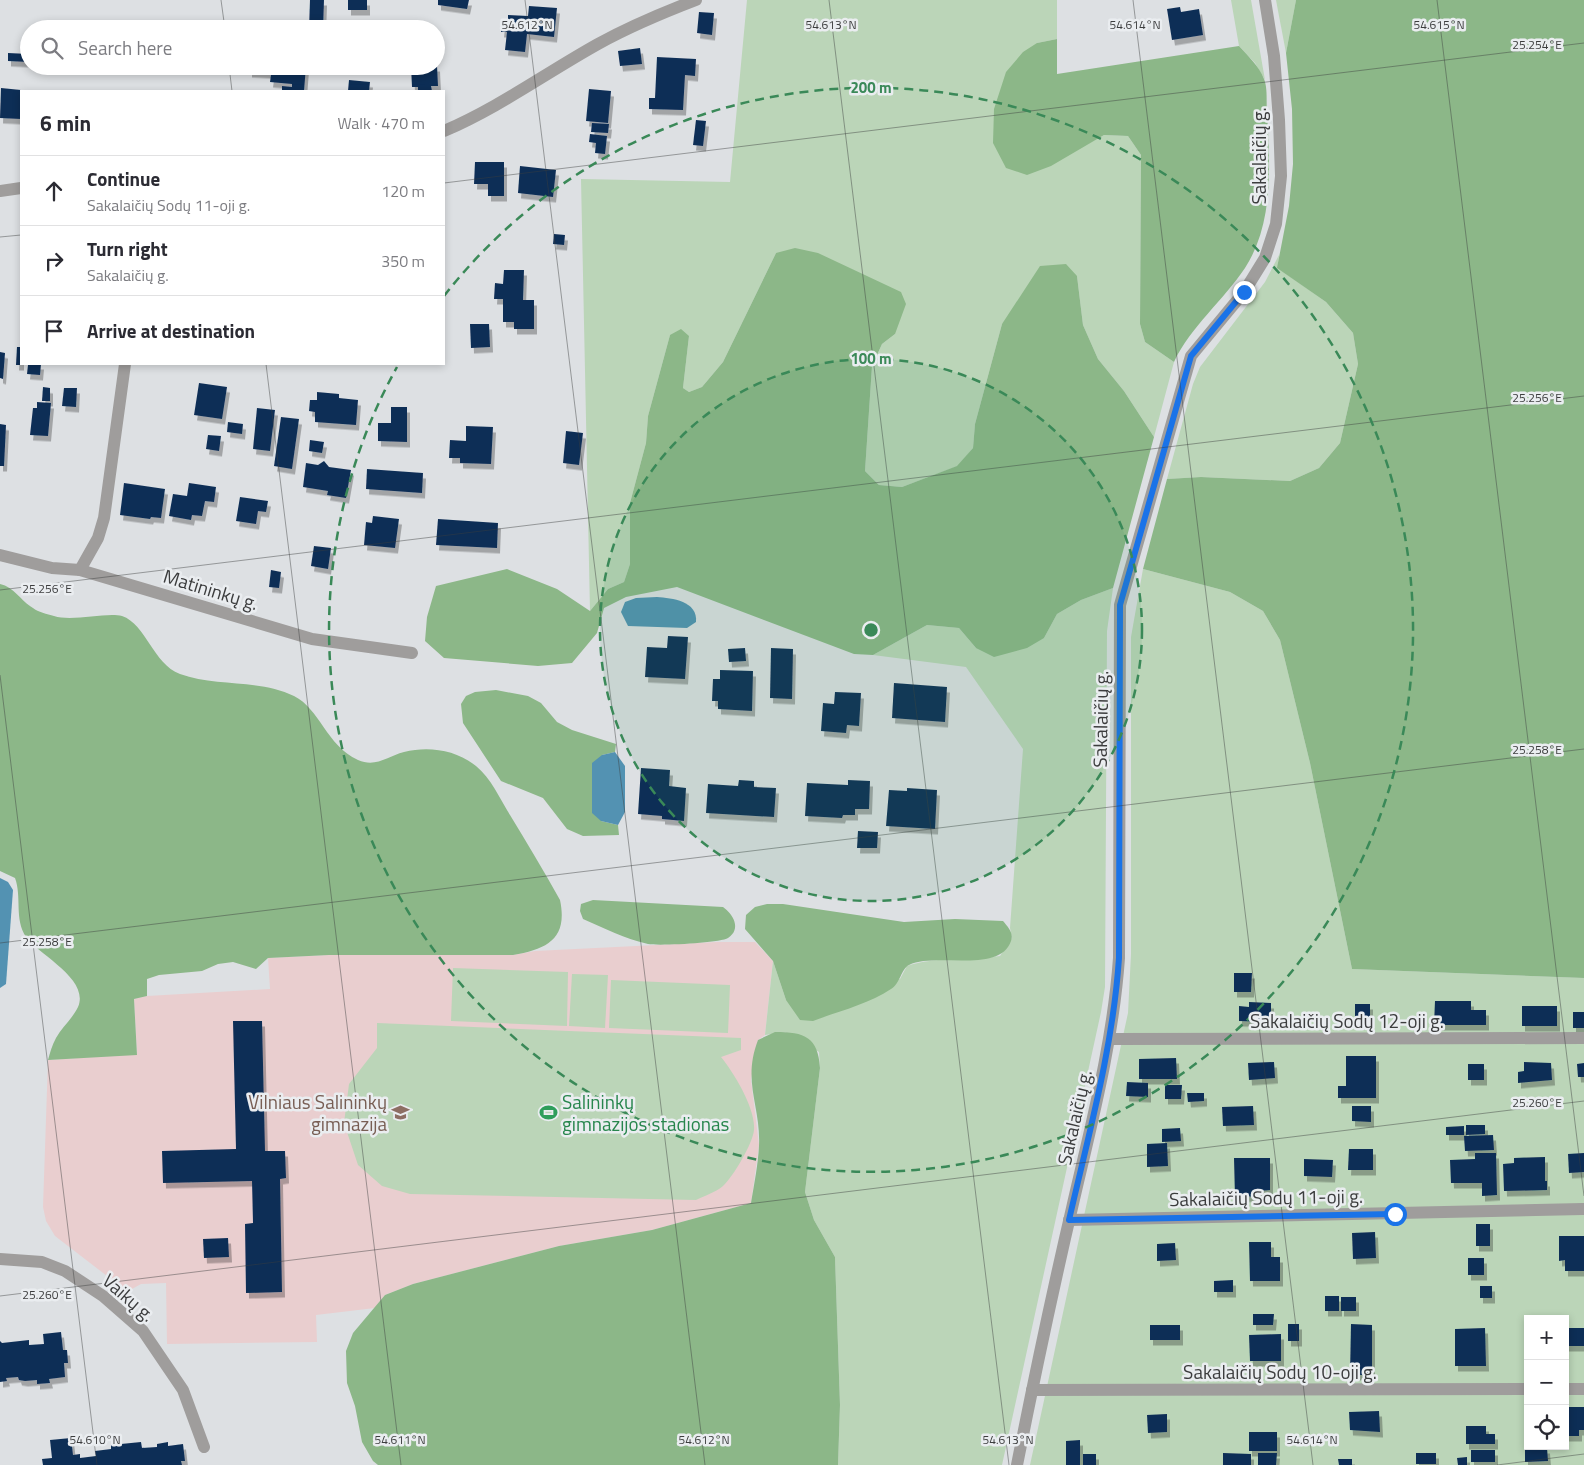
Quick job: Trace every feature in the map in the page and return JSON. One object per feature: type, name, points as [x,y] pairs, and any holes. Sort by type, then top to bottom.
[{"type":"street","points":[[445,131],[472,119],[599,44],[659,14],[696,0]]},
{"type":"street","name":"Sakalaičių g.","points":[[1017,1465],[1110,1039],[1119,958],[1120,605],[1191,356],[1244,292],[1265,258],[1276,224],[1281,176],[1279,120],[1274,56],[1265,0]]},
{"type":"street","points":[[0,191],[20,188]]},
{"type":"street","points":[[80,570],[98,538],[104,518],[125,365]]},
{"type":"street","name":"Matininkų g.","points":[[0,555],[52,568],[80,570],[312,639],[412,653]]},
{"type":"street","name":"Sakalaičių Sodų 12-oji g.","points":[[1110,1039],[1584,1038]]},
{"type":"street","name":"Sakalaičių Sodų 11-oji g.","points":[[1069,1220],[1583,1209]]},
{"type":"street","name":"Vaikų g.","points":[[0,1258],[42,1262],[65,1271],[103,1296],[143,1331],[183,1390],[204,1446]]},
{"type":"street","name":"Sakalaičių Sodų 10-oji g.","points":[[1032,1390],[1524,1389]]},
{"type":"street","points":[[1569,1389],[1584,1389]]},
{"type":"shaded area","name":"Vilniaus Salininkų gimnazija","points":[[717,942],[755,942],[773,961],[765,1035],[758,1040],[751,1080],[759,1145],[751,1203],[652,1230],[559,1246],[413,1284],[385,1295],[375,1308],[316,1315],[317,1342],[167,1344],[166,1283],[141,1284],[132,1289],[120,1286],[55,1236],[46,1221],[43,1207],[48,1060],[137,1054],[134,999],[147,996],[270,989],[268,958],[329,955],[513,955],[535,951]]},
{"type":"green space","points":[[747,0],[1057,0],[1057,39],[1037,43],[1080,148],[1104,135],[1128,136],[1141,155],[1140,324],[1145,342],[1174,362],[1154,437],[1124,391],[1098,359],[1083,325],[1077,276],[1002,324],[975,424],[973,448],[958,466],[902,487],[879,485],[865,471],[872,366],[882,344],[895,334],[776,253],[723,362],[702,387],[689,392],[683,388],[689,336],[670,335],[648,416],[646,443],[630,503],[630,564],[624,582],[608,589],[590,611],[581,179],[730,182]]},
{"type":"green space","points":[[1231,0],[1251,0],[1265,80],[1255,63],[1239,46]]},
{"type":"green space","points":[[1276,0],[1296,0],[1286,53]]},
{"type":"green space","points":[[1296,0],[1584,0],[1584,978],[1352,969],[1310,763],[1280,640],[1263,611],[1230,592],[1143,569],[1167,479],[1201,477],[1290,481],[1319,468],[1340,443],[1358,364],[1353,333],[1326,302],[1277,268],[1289,206],[1293,164],[1292,109],[1286,53]]},
{"type":"green space","points":[[1057,39],[1057,74],[1239,46],[1256,65],[1264,79],[1269,173],[1268,193],[1261,232],[1245,268],[1198,325],[1174,362],[1145,342],[1140,324],[1141,155],[1128,136],[1104,135],[1051,166],[1027,175],[1006,168],[993,143],[994,109],[1006,72],[1023,52],[1037,43]]},
{"type":"green space","points":[[795,248],[818,253],[901,292],[906,304],[895,334],[882,344],[872,366],[865,471],[879,485],[902,487],[957,466],[973,448],[975,424],[1002,324],[1040,266],[1066,264],[1077,276],[1083,325],[1098,359],[1124,391],[1154,437],[1113,588],[1081,600],[1057,614],[1044,638],[1027,648],[994,657],[976,648],[959,628],[927,625],[873,655],[854,654],[677,587],[626,597],[604,608],[597,633],[572,663],[538,666],[444,658],[425,641],[427,617],[436,586],[507,569],[557,589],[590,611],[608,589],[624,582],[630,564],[630,503],[646,443],[648,416],[670,335],[681,329],[689,336],[683,388],[689,392],[702,387],[723,362],[776,253]]},
{"type":"green space","points":[[1279,255],[1278,268],[1326,302],[1353,333],[1358,364],[1340,443],[1319,468],[1290,481],[1201,477],[1167,479],[1193,384],[1200,367],[1265,282]]},
{"type":"green space","points":[[1143,569],[1230,592],[1263,611],[1280,640],[1310,763],[1352,969],[1584,978],[1584,1465],[1030,1465],[1128,1013],[1131,954],[1131,637]]},
{"type":"green space","points":[[0,584],[9,588],[35,609],[61,618],[115,615],[130,620],[144,635],[163,662],[180,674],[208,681],[267,687],[294,696],[310,709],[338,746],[358,760],[371,763],[404,752],[423,749],[451,753],[476,766],[491,783],[560,900],[562,913],[558,933],[553,940],[545,945],[513,955],[329,955],[268,958],[256,969],[233,962],[218,964],[202,971],[159,975],[147,979],[147,996],[134,999],[137,1055],[48,1060],[56,1038],[78,1007],[80,997],[77,987],[70,977],[26,937],[20,923],[15,878],[0,871]]},
{"type":"green space","points":[[1113,588],[1107,631],[1105,987],[1002,1465],[838,1465],[840,1405],[835,1257],[814,1220],[805,1192],[820,1068],[819,1052],[785,1032],[765,1035],[773,961],[786,1000],[900,979],[907,966],[918,963],[1000,956],[1012,938],[1010,928],[1023,749],[966,667],[873,655],[927,625],[959,628],[976,648],[1044,638],[1057,614],[1081,600]]},
{"type":"green space","points":[[496,690],[528,696],[541,703],[557,722],[572,730],[616,744],[615,752],[602,755],[601,821],[618,825],[619,835],[583,836],[567,829],[543,798],[501,781],[463,723],[461,704],[466,696],[475,692]]},
{"type":"green space","points":[[593,900],[723,907],[733,918],[735,930],[728,938],[723,940],[702,943],[648,944],[623,936],[583,919],[580,911],[581,904]]},
{"type":"green space","points":[[767,904],[783,904],[904,922],[955,919],[1003,921],[1010,930],[1012,938],[1005,951],[994,957],[966,961],[934,960],[909,965],[894,987],[873,999],[813,1021],[800,1020],[786,1000],[773,961],[745,929],[746,915],[755,907]]},
{"type":"green space","points":[[453,968],[568,972],[567,1026],[451,1021]]},
{"type":"green space","points":[[572,974],[608,975],[605,1028],[569,1026]]},
{"type":"green space","points":[[611,980],[730,985],[728,1033],[609,1028]]},
{"type":"green space","name":"Salininkų gimnazijos stadionas","points":[[377,1023],[741,1038],[741,1050],[721,1057],[738,1082],[748,1102],[754,1121],[753,1136],[742,1160],[727,1182],[717,1190],[696,1200],[410,1194],[382,1186],[358,1165],[344,1123],[349,1084],[377,1048]]},
{"type":"green space","points":[[775,1032],[794,1033],[808,1038],[813,1043],[819,1058],[820,1068],[805,1192],[814,1220],[835,1257],[840,1405],[838,1465],[378,1465],[373,1461],[362,1442],[355,1406],[347,1383],[346,1351],[353,1333],[385,1295],[413,1284],[559,1246],[652,1230],[751,1203],[759,1146],[752,1069],[758,1040]]},
{"type":"water","points":[[636,598],[670,598],[688,605],[696,615],[696,622],[687,628],[628,626],[621,612],[625,602]]},
{"type":"water","points":[[615,752],[625,766],[625,812],[618,825],[601,821],[592,813],[592,763],[602,755]]},
{"type":"water","points":[[0,878],[8,882],[13,890],[6,984],[0,988]]},
{"type":"building","points":[[310,0],[324,0],[323,20],[309,20]]},
{"type":"building","points":[[348,0],[367,0],[367,10],[348,10]]},
{"type":"building","points":[[438,0],[469,0],[467,9],[438,5]]},
{"type":"building","points":[[529,6],[557,8],[554,37],[527,34],[525,52],[505,50],[507,32],[501,32],[502,23],[508,23],[508,15],[528,16]]},
{"type":"building","points":[[1180,7],[1181,12],[1199,9],[1203,35],[1172,40],[1167,9]]},
{"type":"building","points":[[699,12],[714,13],[712,35],[697,33]]},
{"type":"building","points":[[640,48],[642,64],[620,66],[618,51]]},
{"type":"building","points":[[8,53],[20,54],[20,62],[8,61]]},
{"type":"building","points":[[657,57],[696,59],[695,76],[685,75],[683,110],[649,109],[649,98],[655,98]]},
{"type":"building","points":[[271,75],[305,75],[304,90],[282,90],[282,86],[292,87],[292,84],[270,82]]},
{"type":"building","points":[[411,75],[437,75],[438,86],[431,86],[432,90],[418,90],[418,87],[412,87]]},
{"type":"building","points":[[349,80],[370,82],[369,90],[348,90]]},
{"type":"building","points":[[1,88],[21,90],[20,119],[0,118]]},
{"type":"building","points":[[589,89],[611,91],[608,123],[586,121]]},
{"type":"building","points":[[696,120],[706,121],[703,146],[693,145]]},
{"type":"building","points":[[592,123],[609,124],[608,133],[591,132]]},
{"type":"building","points":[[590,134],[607,136],[605,154],[595,153],[596,143],[589,142]]},
{"type":"building","points":[[475,162],[504,162],[504,196],[488,196],[488,184],[474,184]]},
{"type":"building","points":[[520,166],[556,170],[553,197],[518,193]]},
{"type":"building","points":[[554,234],[565,235],[564,245],[553,244]]},
{"type":"building","points":[[504,270],[524,270],[523,300],[534,300],[534,329],[514,329],[514,322],[503,322],[503,299],[494,299],[495,283],[503,284]]},
{"type":"building","points":[[470,324],[489,324],[490,347],[471,348]]},
{"type":"building","points":[[17,347],[20,347],[20,365],[16,365]]},
{"type":"building","points":[[0,352],[5,353],[3,379],[0,378]]},
{"type":"building","points":[[28,365],[41,365],[40,375],[27,374]]},
{"type":"building","points":[[199,383],[227,387],[222,419],[194,415]]},
{"type":"building","points":[[43,387],[50,388],[50,401],[42,401]]},
{"type":"building","points":[[64,388],[77,388],[76,407],[62,406]]},
{"type":"building","points":[[317,392],[339,394],[339,398],[358,400],[356,425],[315,422],[315,412],[309,411],[310,400],[317,400]]},
{"type":"building","points":[[37,402],[51,403],[48,436],[30,435],[33,408],[37,408]]},
{"type":"building","points":[[391,407],[407,407],[407,442],[378,441],[378,423],[391,423]]},
{"type":"building","points":[[257,408],[275,410],[270,451],[253,449]]},
{"type":"building","points":[[281,417],[299,419],[292,469],[274,466]]},
{"type":"building","points":[[228,422],[243,424],[242,434],[227,432]]},
{"type":"building","points":[[0,424],[6,425],[4,466],[0,466]]},
{"type":"building","points":[[466,426],[493,427],[491,464],[460,463],[460,458],[449,458],[450,440],[466,441]]},
{"type":"building","points":[[566,431],[583,433],[579,465],[563,463]]},
{"type":"building","points":[[208,435],[221,436],[219,451],[206,449]]},
{"type":"building","points":[[310,440],[324,442],[322,453],[309,451]]},
{"type":"building","points":[[324,461],[329,467],[351,470],[346,498],[327,495],[328,491],[303,487],[306,463],[318,465]]},
{"type":"building","points":[[367,469],[423,473],[422,493],[366,489]]},
{"type":"building","points":[[124,483],[165,489],[161,518],[151,517],[150,519],[120,515]]},
{"type":"building","points":[[189,483],[216,487],[214,502],[205,501],[202,516],[192,515],[191,520],[169,516],[173,494],[187,496]]},
{"type":"building","points":[[240,497],[268,501],[266,512],[258,511],[256,524],[236,521]]},
{"type":"building","points":[[373,516],[399,519],[395,548],[364,545],[366,522],[372,523]]},
{"type":"building","points":[[438,519],[498,523],[497,548],[436,545]]},
{"type":"building","points":[[314,546],[331,548],[328,569],[311,566]]},
{"type":"building","points":[[271,570],[281,572],[279,588],[269,587]]},
{"type":"building","points":[[668,636],[688,637],[685,679],[645,677],[647,647],[667,648]]},
{"type":"building","points":[[745,648],[746,661],[729,662],[728,649]]},
{"type":"building","points":[[771,648],[793,649],[792,699],[770,698]]},
{"type":"building","points":[[720,670],[753,671],[752,711],[718,709],[718,701],[712,701],[713,679],[720,679]]},
{"type":"building","points":[[894,683],[947,687],[945,722],[892,718]]},
{"type":"building","points":[[835,692],[861,693],[859,726],[847,725],[846,733],[821,731],[823,703],[834,704]]},
{"type":"building","points":[[641,768],[670,770],[669,786],[686,788],[684,821],[662,819],[662,816],[638,814]]},
{"type":"building","points":[[739,780],[754,781],[754,787],[776,788],[774,817],[706,813],[708,784],[738,786]]},
{"type":"building","points":[[848,780],[870,781],[869,809],[855,809],[855,815],[843,815],[842,818],[805,816],[807,783],[848,785]]},
{"type":"building","points":[[907,788],[937,790],[935,829],[886,826],[889,790],[907,791]]},
{"type":"building","points":[[858,831],[878,832],[877,848],[857,848]]},
{"type":"building","points":[[1234,973],[1252,973],[1251,992],[1234,992]]},
{"type":"building","points":[[1435,1001],[1471,1001],[1471,1010],[1486,1010],[1486,1025],[1434,1025]]},
{"type":"building","points":[[1249,1002],[1271,1003],[1271,1022],[1239,1021],[1239,1006],[1249,1007]]},
{"type":"building","points":[[1355,1004],[1370,1004],[1370,1021],[1355,1021]]},
{"type":"building","points":[[1522,1006],[1557,1006],[1557,1026],[1522,1026]]},
{"type":"building","points":[[1573,1012],[1584,1012],[1584,1028],[1573,1028]]},
{"type":"building","points":[[233,1021],[262,1021],[265,1151],[285,1151],[286,1178],[280,1179],[282,1292],[246,1293],[245,1224],[253,1223],[252,1181],[163,1183],[162,1151],[236,1149]]},
{"type":"building","points":[[1346,1056],[1376,1056],[1376,1098],[1338,1098],[1338,1086],[1346,1086]]},
{"type":"building","points":[[1176,1058],[1177,1079],[1139,1079],[1139,1059]]},
{"type":"building","points":[[1274,1062],[1275,1078],[1249,1080],[1248,1063]]},
{"type":"building","points":[[1524,1062],[1551,1063],[1552,1080],[1518,1083],[1518,1072],[1524,1071]]},
{"type":"building","points":[[1584,1063],[1584,1077],[1578,1077],[1577,1064]]},
{"type":"building","points":[[1468,1064],[1484,1064],[1484,1080],[1468,1080]]},
{"type":"building","points":[[1127,1082],[1148,1083],[1148,1097],[1126,1096]]},
{"type":"building","points":[[1165,1085],[1182,1085],[1181,1099],[1165,1099]]},
{"type":"building","points":[[1187,1093],[1204,1093],[1204,1101],[1188,1102]]},
{"type":"building","points":[[1253,1106],[1254,1125],[1223,1126],[1222,1107]]},
{"type":"building","points":[[1352,1106],[1371,1106],[1371,1122],[1352,1121]]},
{"type":"building","points":[[1466,1125],[1485,1125],[1485,1134],[1466,1135]]},
{"type":"building","points":[[1464,1126],[1464,1135],[1446,1135],[1446,1127]]},
{"type":"building","points":[[1180,1128],[1181,1141],[1162,1142],[1162,1129]]},
{"type":"building","points":[[1493,1135],[1494,1150],[1465,1151],[1464,1136]]},
{"type":"building","points":[[1167,1143],[1168,1166],[1147,1167],[1147,1144]]},
{"type":"building","points":[[1349,1149],[1373,1149],[1373,1170],[1348,1170]]},
{"type":"building","points":[[1475,1153],[1496,1153],[1497,1195],[1482,1196],[1482,1183],[1451,1183],[1450,1160],[1475,1159]]},
{"type":"building","points":[[1584,1153],[1584,1172],[1569,1173],[1568,1154]]},
{"type":"building","points":[[1545,1157],[1547,1190],[1504,1191],[1503,1164],[1514,1163],[1514,1158]]},
{"type":"building","points":[[1234,1158],[1270,1158],[1270,1190],[1260,1191],[1261,1196],[1235,1197]]},
{"type":"building","points":[[1304,1159],[1333,1160],[1332,1177],[1304,1176]]},
{"type":"building","points":[[1476,1224],[1490,1224],[1490,1246],[1476,1246]]},
{"type":"building","points":[[1375,1232],[1376,1258],[1353,1259],[1352,1233]]},
{"type":"building","points":[[1559,1236],[1584,1236],[1584,1271],[1565,1271],[1565,1260],[1559,1261]]},
{"type":"building","points":[[228,1238],[229,1257],[204,1258],[203,1239]]},
{"type":"building","points":[[1249,1242],[1271,1242],[1271,1257],[1280,1257],[1280,1281],[1250,1281]]},
{"type":"building","points":[[1175,1243],[1176,1260],[1157,1261],[1157,1244]]},
{"type":"building","points":[[1468,1258],[1484,1258],[1484,1275],[1468,1275]]},
{"type":"building","points":[[1233,1280],[1233,1292],[1214,1292],[1214,1281]]},
{"type":"building","points":[[1480,1286],[1492,1286],[1492,1298],[1480,1298]]},
{"type":"building","points":[[1325,1296],[1339,1296],[1339,1311],[1325,1311]]},
{"type":"building","points":[[1341,1297],[1356,1297],[1356,1311],[1341,1311]]},
{"type":"building","points":[[1253,1314],[1274,1314],[1273,1325],[1253,1325]]},
{"type":"building","points":[[1288,1324],[1299,1324],[1299,1341],[1288,1341]]},
{"type":"building","points":[[1351,1324],[1372,1325],[1372,1375],[1350,1375]]},
{"type":"building","points":[[1150,1325],[1180,1325],[1180,1340],[1150,1340]]},
{"type":"building","points":[[1485,1328],[1486,1366],[1455,1366],[1455,1329]]},
{"type":"building","points":[[1569,1328],[1584,1328],[1584,1346],[1569,1346]]},
{"type":"building","points":[[61,1332],[63,1350],[67,1350],[68,1363],[64,1363],[65,1377],[49,1379],[50,1383],[37,1384],[37,1380],[25,1381],[19,1380],[18,1377],[6,1378],[7,1381],[0,1382],[0,1341],[2,1343],[29,1340],[29,1345],[44,1344],[43,1334]]},
{"type":"building","points":[[1281,1334],[1281,1361],[1250,1361],[1249,1335]]},
{"type":"building","points":[[1569,1407],[1584,1407],[1584,1430],[1579,1430],[1579,1436],[1569,1436]]},
{"type":"building","points":[[1379,1411],[1380,1432],[1350,1430],[1349,1412]]},
{"type":"building","points":[[1167,1414],[1167,1432],[1148,1433],[1147,1415]]},
{"type":"building","points":[[1466,1426],[1486,1426],[1486,1434],[1495,1434],[1495,1444],[1466,1444]]},
{"type":"building","points":[[1249,1432],[1277,1432],[1277,1451],[1249,1451]]},
{"type":"building","points":[[71,1438],[73,1455],[80,1454],[80,1458],[96,1456],[95,1451],[111,1449],[111,1445],[141,1442],[142,1448],[157,1447],[157,1444],[168,1442],[168,1446],[183,1444],[185,1461],[181,1461],[182,1465],[43,1465],[42,1459],[52,1458],[50,1440]]},
{"type":"building","points":[[1080,1440],[1080,1465],[1066,1465],[1066,1441]]},
{"type":"building","points":[[1471,1450],[1495,1450],[1495,1462],[1471,1462]]},
{"type":"building","points":[[1525,1450],[1547,1450],[1548,1461],[1525,1462]]},
{"type":"building","points":[[1223,1453],[1251,1454],[1251,1465],[1223,1465]]},
{"type":"building","points":[[1258,1453],[1277,1453],[1276,1465],[1258,1465]]},
{"type":"building","points":[[1416,1453],[1436,1453],[1436,1464],[1416,1464]]},
{"type":"building","points":[[1083,1454],[1096,1454],[1096,1465],[1083,1465]]},
{"type":"building","points":[[1467,1457],[1467,1465],[1458,1465],[1457,1458]]},
{"type":"building","points":[[1338,1459],[1352,1459],[1352,1465],[1339,1465]]},
{"type":"place","name":"Vilniaus Salininkų gimnazija","points":[[401,1112]]},
{"type":"place","name":"Salininkų gimnazijos stadionas","points":[[548,1112]]},
{"type":"route","points":[[1244,292],[1191,356],[1167,434],[1120,605],[1118,773],[1119,958],[1116,999],[1103,1073],[1069,1220],[1395,1214]]}]
